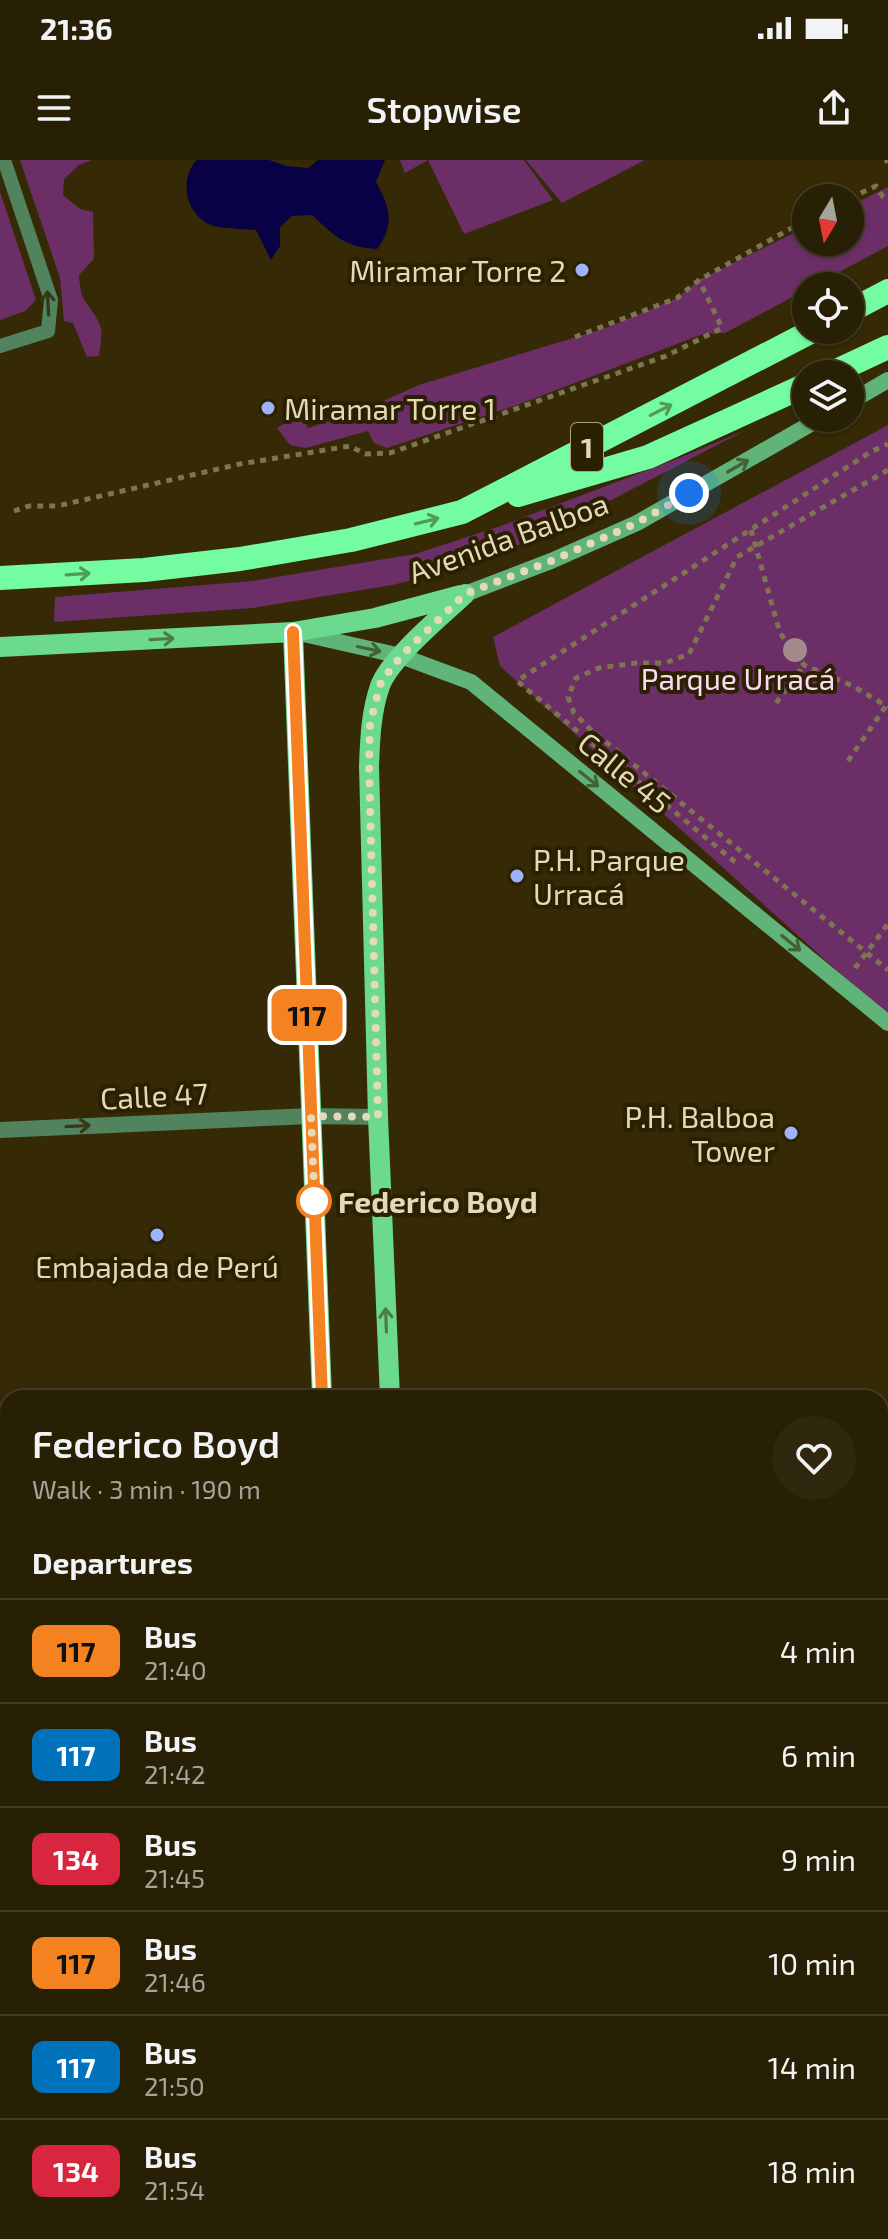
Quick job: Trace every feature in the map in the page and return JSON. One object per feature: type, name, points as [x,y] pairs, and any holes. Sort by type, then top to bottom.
[{"type":"highway","points":[[864,304],[888,291]]},
{"type":"highway","name":"Avenida Balboa","points":[[0,578],[144,570],[240,559],[351,540],[462,512],[792,341]]},
{"type":"highway","points":[[860,360],[888,347]]},
{"type":"highway","points":[[462,512],[648,457],[792,391]]},
{"type":"main road","points":[[864,394],[888,380]]},
{"type":"main road","name":"Avenida Balboa","points":[[0,647],[293,632],[375,618],[465,594],[637,523],[796,432]]},
{"type":"main road","points":[[390,1390],[378,1117],[370,723],[381,682],[401,656],[465,594]]},
{"type":"main road","points":[[293,632],[322,1390]]},
{"type":"main road","name":"Calle 45","points":[[293,632],[401,656],[471,682],[888,1023]]},
{"type":"street","name":"Calle 47","points":[[0,1130],[311,1116],[378,1117]]},
{"type":"lane","points":[[0,346],[48,331],[51,300],[4,160]]},
{"type":"path","points":[[864,192],[876,186],[888,199]]},
{"type":"path","points":[[575,337],[677,298],[699,280],[792,228]]},
{"type":"path","points":[[14,511],[29,506],[57,506],[240,464],[350,446],[365,454],[390,453],[666,356],[722,328],[699,280]]},
{"type":"path","points":[[737,863],[517,681],[872,451],[888,444]]},
{"type":"path","points":[[888,470],[737,557],[689,654],[665,663],[599,668],[576,678],[568,697],[574,713],[591,730],[888,970]]},
{"type":"path","points":[[751,530],[780,633],[804,665],[853,686],[888,706],[848,761]]},
{"type":"path","points":[[776,703],[804,665]]},
{"type":"path","points":[[857,966],[888,924]]},
{"type":"path","points":[[846,954],[868,972]]},
{"type":"green space","points":[[20,160],[92,160],[79,165],[64,179],[63,195],[80,209],[93,212],[94,259],[79,275],[83,298],[100,327],[99,356],[87,357],[73,323],[64,321],[60,278]]},
{"type":"green space","points":[[400,160],[428,160],[405,173]]},
{"type":"green space","points":[[428,160],[524,160],[553,200],[464,234]]},
{"type":"green space","points":[[526,160],[645,160],[562,203]]},
{"type":"green space","points":[[888,187],[888,246],[839,272],[792,272],[792,297],[725,333],[703,334],[517,405],[387,448],[374,443],[368,431],[306,448],[290,445],[277,428],[300,414],[308,428],[361,411],[419,385],[609,327],[677,298],[699,280],[792,234],[792,256],[864,256],[864,199]]},
{"type":"green space","points":[[0,192],[36,300],[25,311],[0,320]]},
{"type":"green space","name":"Parque Urracá","points":[[888,425],[888,1017],[500,666],[493,637]]},
{"type":"green space","points":[[746,430],[567,523],[470,567],[392,585],[253,608],[54,622],[55,597],[253,581],[415,554],[501,526]]},
{"type":"shaded area","points":[[197,160],[269,160],[286,166],[308,168],[318,160],[385,160],[376,182],[385,200],[388,216],[383,240],[377,249],[356,246],[341,239],[312,215],[292,216],[280,227],[280,246],[271,260],[256,230],[211,225],[196,213],[186,186],[191,168]]},
{"type":"bus line","name":"117","points":[[293,632],[322,1390]]},
{"type":"place","name":"Miramar Torre 2","points":[[582,270]]},
{"type":"place","name":"Miramar Torre 1","points":[[268,408]]},
{"type":"place","name":"P.H. Parque Urracá","points":[[517,876]]},
{"type":"place","name":"P.H. Balboa Tower","points":[[791,1133]]},
{"type":"place","name":"Federico Boyd","points":[[314,1201]]},
{"type":"place","name":"Embajada de Perú","points":[[157,1235]]},
{"type":"route","points":[[314,1201],[315,1210],[311,1116],[378,1117],[369,766],[370,723],[381,682],[401,656],[465,594],[637,523],[689,493]]}]
